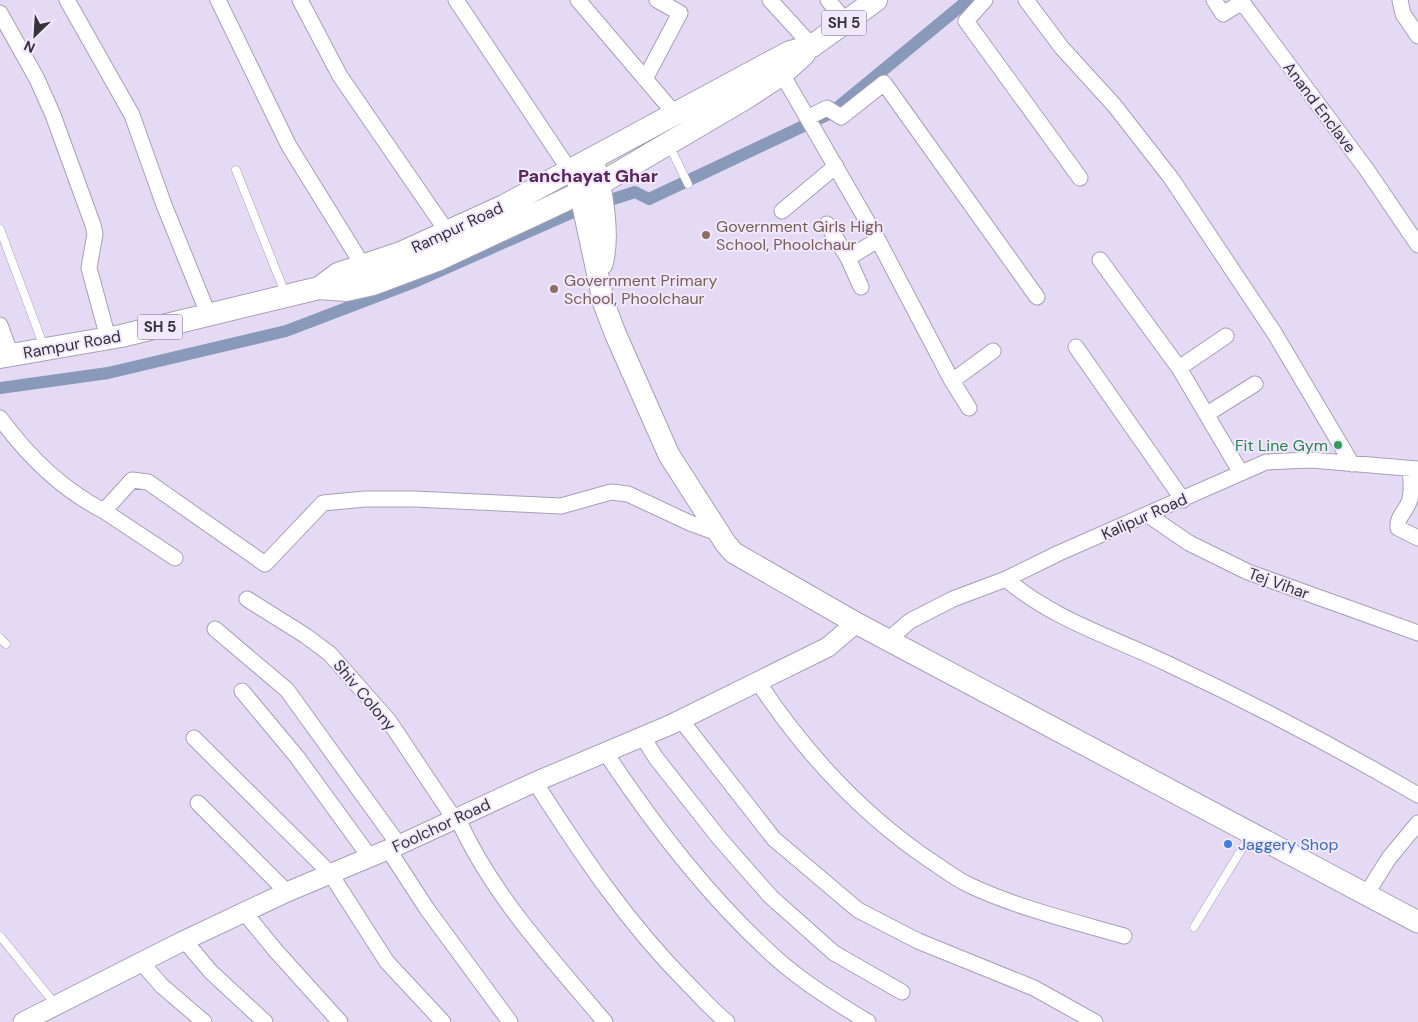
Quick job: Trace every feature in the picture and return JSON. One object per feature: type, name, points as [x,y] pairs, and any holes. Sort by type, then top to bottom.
[{"type":"main road","name":"Rampur Road","points":[[6,356],[108,338],[209,316],[319,288],[338,274],[362,264],[401,253],[448,233],[579,167],[790,52],[812,46],[876,0]]},
{"type":"main road","points":[[319,288],[346,290],[373,284],[437,260],[600,183],[744,99],[782,74],[812,46]]},
{"type":"main road","points":[[579,167],[600,183],[604,213],[604,258],[598,276]]},
{"type":"main road","points":[[579,167],[579,193],[604,304],[615,333],[669,455],[734,553],[856,623],[1418,922]]},
{"type":"street","points":[[67,0],[132,115],[164,205],[209,316]]},
{"type":"street","points":[[218,0],[288,146],[362,264]]},
{"type":"street","points":[[300,0],[340,76],[448,233]]},
{"type":"street","points":[[456,0],[579,167]]},
{"type":"street","points":[[578,0],[674,114]]},
{"type":"street","points":[[645,79],[680,13],[657,0]]},
{"type":"street","points":[[770,0],[812,46]]},
{"type":"street","points":[[828,0],[846,22]]},
{"type":"street","points":[[985,0],[966,21],[1080,178]]},
{"type":"street","points":[[1026,0],[1062,48],[1114,106],[1171,178],[1275,334],[1352,464]]},
{"type":"street","name":"Anand Enclave","points":[[1214,0],[1223,14],[1242,2],[1367,170],[1418,245]]},
{"type":"street","points":[[1400,0],[1404,14],[1418,36]]},
{"type":"street","points":[[0,13],[36,79],[53,115],[93,225],[95,234],[89,268],[108,338]]},
{"type":"street","points":[[782,74],[878,240],[952,381],[970,408]]},
{"type":"street","points":[[811,122],[827,108],[841,117],[884,83],[1037,297]]},
{"type":"street","points":[[782,211],[836,166]]},
{"type":"street","points":[[827,224],[848,258],[861,287]]},
{"type":"street","points":[[848,258],[878,240]]},
{"type":"street","points":[[1100,260],[1179,368],[1241,473]]},
{"type":"street","points":[[0,326],[6,356]]},
{"type":"street","points":[[1179,368],[1226,336]]},
{"type":"street","points":[[1076,347],[1183,500]]},
{"type":"street","points":[[952,381],[994,350]]},
{"type":"street","points":[[1207,414],[1255,384]]},
{"type":"street","points":[[0,418],[33,458],[93,505],[175,558]]},
{"type":"street","name":"Kalipur Road","points":[[888,640],[910,620],[1266,462],[1311,460],[1414,469]]},
{"type":"street","points":[[1414,469],[1409,504],[1398,520],[1398,528],[1418,538]]},
{"type":"street","points":[[104,511],[132,480],[148,482],[265,564],[323,503],[364,499],[414,499],[561,506],[611,492],[628,494],[690,523],[720,534]]},
{"type":"street","name":"Tej Vihar","points":[[1148,516],[1189,543],[1248,572],[1418,632]]},
{"type":"street","points":[[1006,579],[1029,598],[1050,611],[1129,645],[1240,698],[1418,794]]},
{"type":"street","name":"Shiv Colony","points":[[248,599],[306,636],[330,654],[389,721],[456,819],[489,875],[541,946],[605,1022]]},
{"type":"street","name":"Foolchor Road","points":[[22,1022],[184,940],[287,892],[394,847],[535,782],[681,720],[828,647],[856,623]]},
{"type":"street","points":[[215,629],[287,690],[394,847],[427,909],[510,1022]]},
{"type":"street","points":[[758,682],[780,715],[840,786],[907,845],[968,885],[1029,908],[1124,936]]},
{"type":"street","points":[[242,691],[298,757],[369,856]]},
{"type":"street","points":[[681,720],[774,840],[858,910],[918,941],[1034,988],[1095,1022]]},
{"type":"street","points":[[642,736],[656,758],[720,839],[771,897],[834,953],[902,992]]},
{"type":"street","points":[[194,738],[330,873],[387,962],[443,1022]]},
{"type":"street","points":[[605,752],[670,843],[724,907],[778,960],[832,1000],[868,1022]]},
{"type":"street","points":[[535,782],[580,853],[613,899],[666,962],[727,1022]]},
{"type":"street","points":[[198,803],[287,892]]},
{"type":"street","points":[[1367,894],[1388,858],[1418,823]]},
{"type":"street","points":[[244,912],[276,951],[340,1022]]},
{"type":"street","points":[[184,940],[211,972],[265,1022]]},
{"type":"street","points":[[141,962],[162,986],[204,1022]]},
{"type":"lane","points":[[668,143],[688,184]]},
{"type":"lane","points":[[236,170],[287,297]]},
{"type":"lane","points":[[0,229],[44,349]]},
{"type":"lane","points":[[1194,927],[1252,833]]},
{"type":"lane","points":[[0,936],[55,1004]]},
{"type":"waterway","points":[[607,201],[635,192],[649,199],[831,113],[968,0]]},
{"type":"waterway","points":[[0,388],[108,373],[286,331],[412,283],[589,205]]},
{"type":"place","name":"Government Girls High School, Phoolchaur","points":[[706,235]]},
{"type":"place","name":"Government Primary School, Phoolchaur","points":[[554,289]]},
{"type":"place","name":"Fit Line Gym","points":[[1338,445]]},
{"type":"place","name":"Jaggery Shop","points":[[1228,844]]},
{"type":"district","name":"Panchayat Ghar","points":[[588,176]]}]
